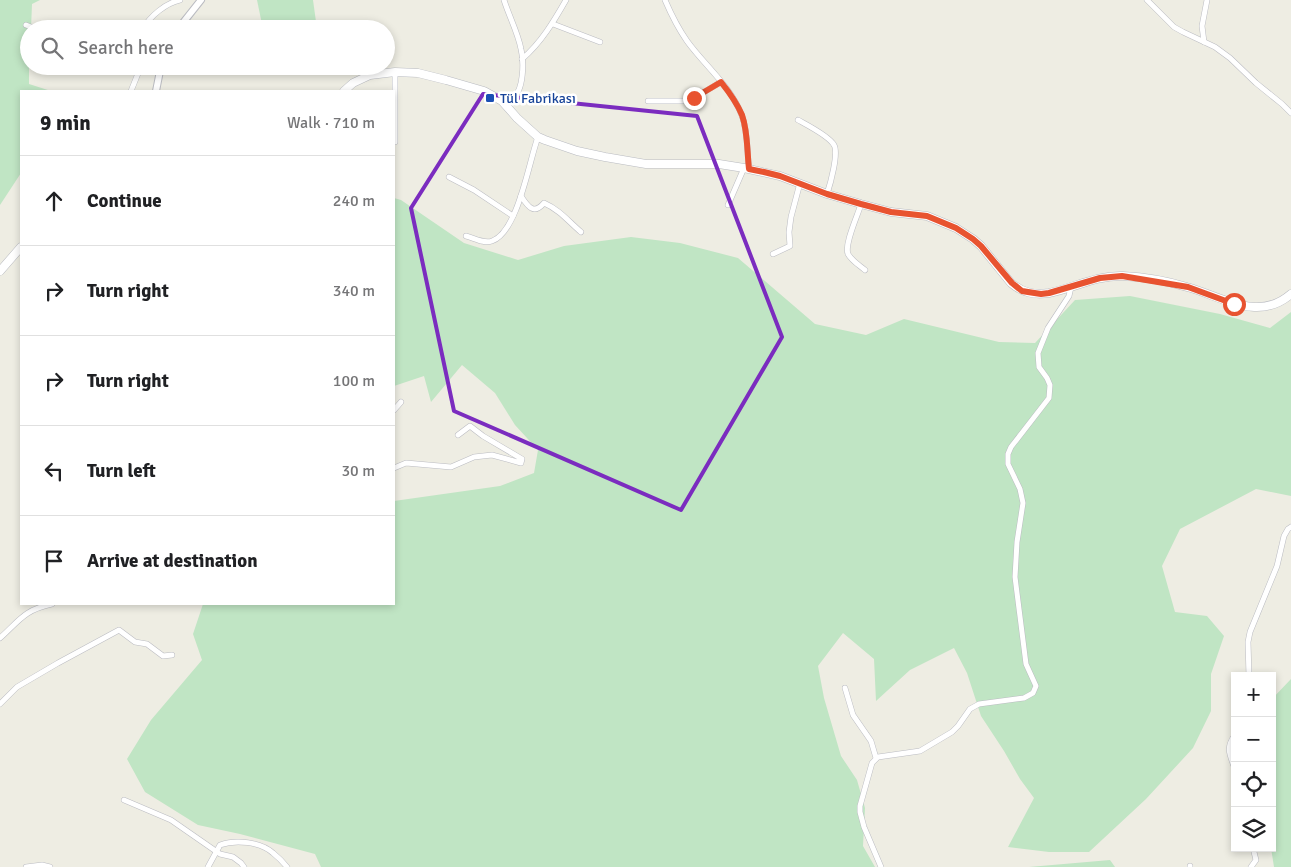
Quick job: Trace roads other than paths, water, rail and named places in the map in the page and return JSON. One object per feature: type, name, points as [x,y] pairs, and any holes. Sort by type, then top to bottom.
[{"type":"main road","points":[[395,72],[418,73],[484,91],[502,101],[538,137],[577,150],[646,164],[719,164],[764,172],[861,204],[891,212],[927,216],[956,228],[973,239],[1012,283],[1022,291],[1041,294],[1054,292],[1100,278],[1117,276],[1188,287],[1234,304],[1259,307],[1278,303],[1291,294]]},
{"type":"main road","points":[[345,90],[352,83],[368,75]]},
{"type":"main road","points":[[0,271],[20,248]]},
{"type":"street","points":[[149,20],[157,12],[180,0]]},
{"type":"street","points":[[185,20],[201,0]]},
{"type":"street","points":[[502,101],[510,100],[519,91],[523,69],[521,49],[504,0]]},
{"type":"street","points":[[522,59],[552,24],[566,0]]},
{"type":"street","points":[[665,0],[671,14],[688,41],[731,94],[742,115],[745,128],[747,169],[728,205]]},
{"type":"street","points":[[1147,0],[1174,27],[1214,47],[1230,58],[1291,113]]},
{"type":"street","points":[[1204,42],[1202,26],[1207,0]]},
{"type":"street","points":[[552,24],[600,42]]},
{"type":"street","points":[[395,72],[395,142]]},
{"type":"street","points":[[131,90],[137,75]]},
{"type":"street","points":[[156,90],[159,75]]},
{"type":"street","points":[[648,101],[685,101],[694,98],[721,82]]},
{"type":"street","points":[[798,120],[820,133],[835,147],[834,170],[827,194]]},
{"type":"street","points":[[466,236],[491,242],[506,229],[521,196],[538,137]]},
{"type":"street","points":[[449,177],[474,190],[512,216]]},
{"type":"street","points":[[773,254],[790,246],[791,217],[800,183]]},
{"type":"street","points":[[521,196],[530,208],[533,209],[541,207],[544,203],[550,205],[562,213],[581,232]]},
{"type":"street","points":[[861,204],[847,250],[855,262],[865,270]]},
{"type":"street","points":[[881,867],[860,819],[860,806],[867,779],[872,763],[876,758],[878,756],[920,751],[952,732],[974,707],[979,704],[1024,698],[1035,690],[1036,684],[1026,664],[1015,577],[1017,542],[1023,509],[1022,497],[1008,467],[1007,457],[1011,448],[1049,398],[1050,385],[1039,367],[1038,353],[1044,335],[1069,296],[1071,287]]},
{"type":"street","points":[[395,409],[402,402]]},
{"type":"street","points":[[395,468],[406,463],[451,467],[474,457],[492,455],[521,463],[522,459],[470,426],[458,435]]},
{"type":"street","points":[[1250,672],[1248,642],[1250,632],[1276,566],[1284,536],[1291,527]]},
{"type":"street","points":[[0,638],[24,614],[33,609],[48,605]]},
{"type":"street","points":[[0,704],[17,687],[119,630],[135,642],[147,644],[163,656],[172,655]]},
{"type":"street","points":[[845,688],[853,715],[871,740],[876,758]]},
{"type":"street","points":[[1231,741],[1228,745],[1231,756]]},
{"type":"street","points":[[124,800],[171,820],[216,852],[233,857],[244,867]]},
{"type":"street","points":[[208,867],[220,845],[224,843],[254,844],[268,849],[287,867]]},
{"type":"street","points":[[1252,867],[1256,860],[1254,852]]},
{"type":"street","points":[[26,867],[42,865],[50,867]]},
{"type":"place","name":"Tül Fabrikası","points":[[490,98]]}]
